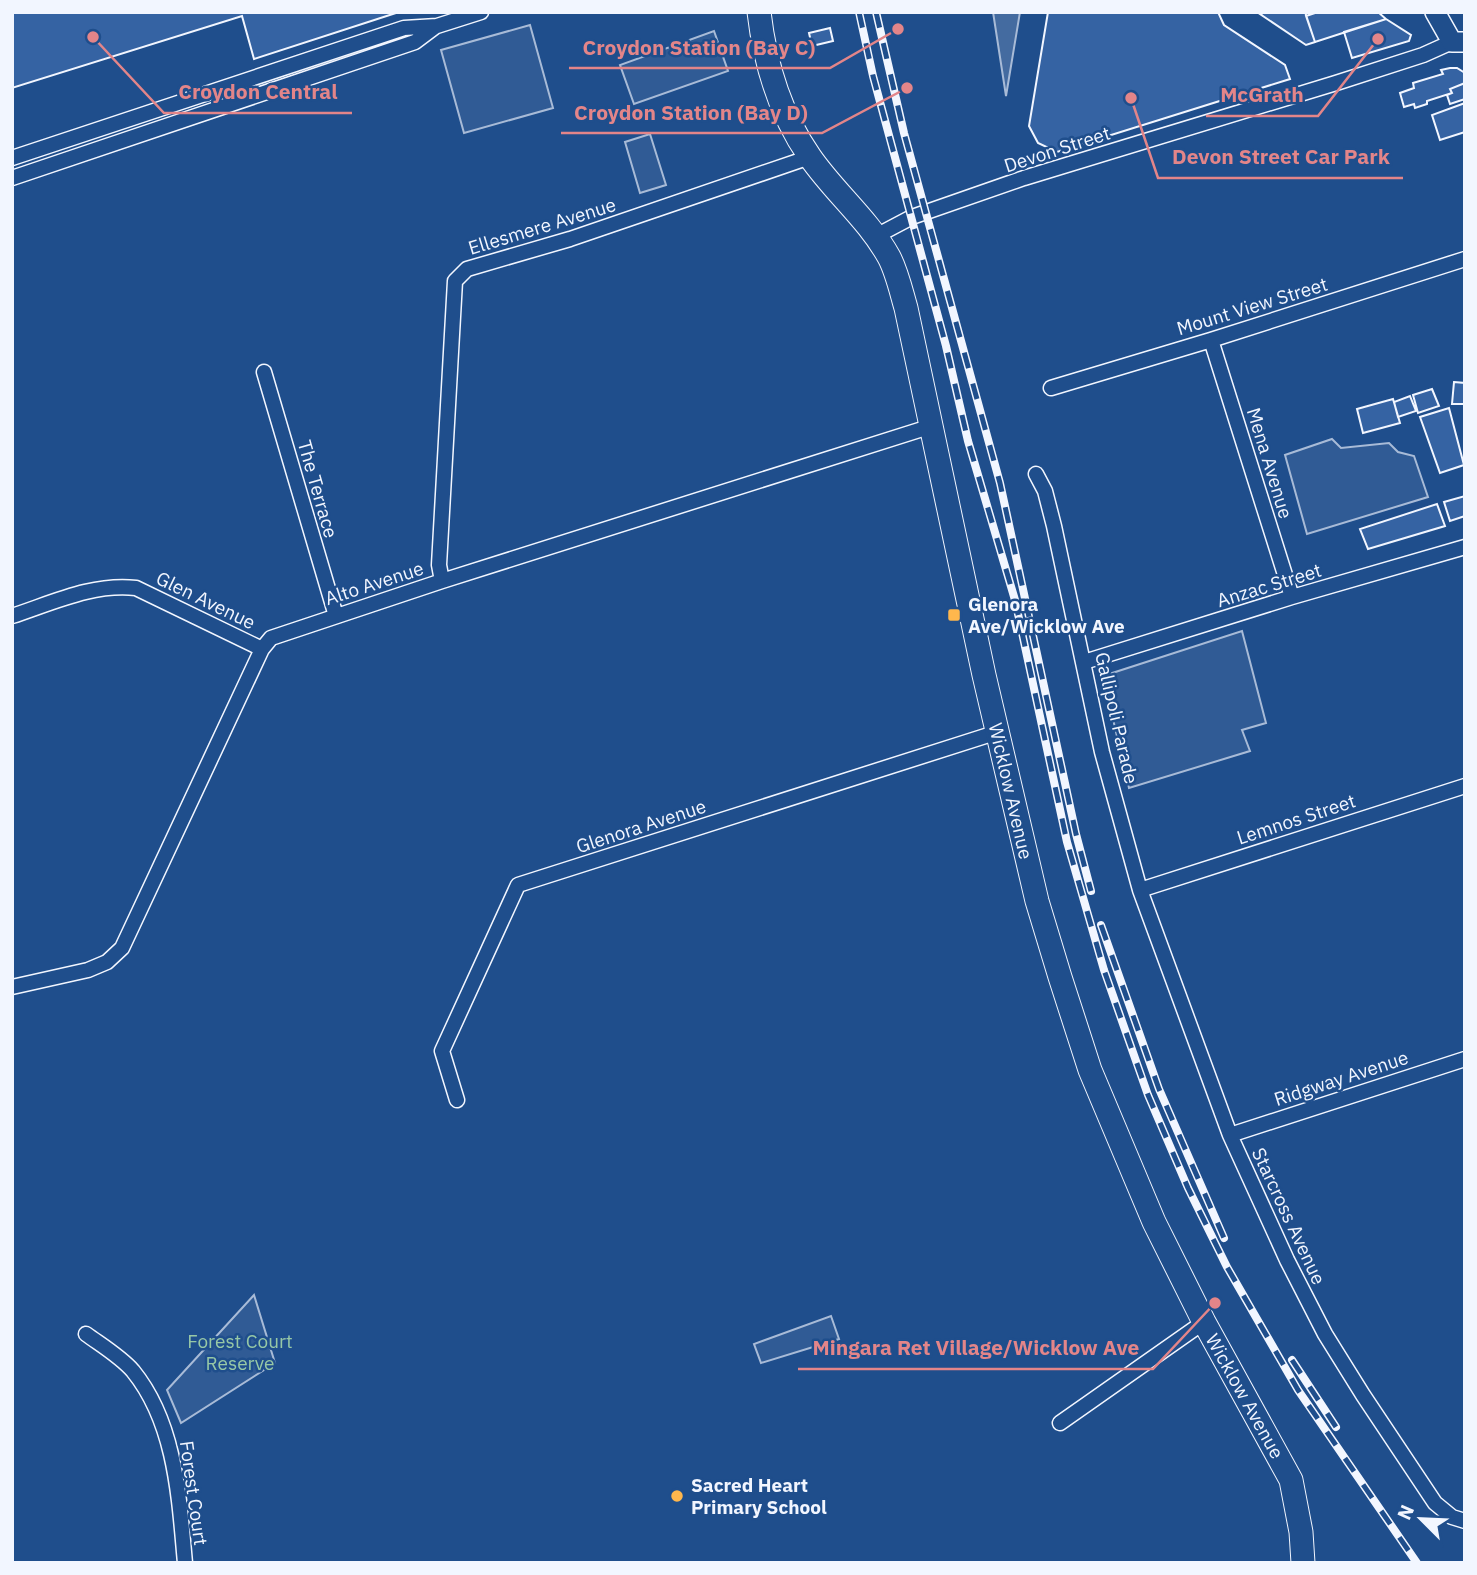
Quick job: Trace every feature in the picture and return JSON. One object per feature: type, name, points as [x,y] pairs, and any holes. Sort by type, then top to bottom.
[{"type":"main road","name":"Wicklow Avenue","points":[[759,12],[772,79],[785,115],[810,157],[876,236],[892,265],[906,307],[1037,901],[1090,1070],[1154,1222],[1204,1322],[1291,1480],[1301,1532],[1303,1563]]},
{"type":"street","points":[[12,158],[404,28],[437,26],[481,12]]},
{"type":"street","points":[[1435,12],[1459,42]]},
{"type":"street","points":[[12,178],[415,42],[437,26]]},
{"type":"street","name":"Devon Street","points":[[876,236],[912,217],[1024,178],[1336,83],[1459,42]]},
{"type":"street","name":"Ellesmere Avenue","points":[[442,581],[439,565],[456,281],[467,269],[570,239],[810,157]]},
{"type":"street","name":"Mount View Street","points":[[1051,388],[1465,259]]},
{"type":"street","name":"Mena Avenue","points":[[1211,340],[1292,597]]},
{"type":"street","name":"The Terrace","points":[[264,372],[336,616]]},
{"type":"street","name":"Alto Avenue","points":[[262,649],[271,638],[336,616],[932,426]]},
{"type":"street","name":"Gallipoli Parade","points":[[1036,474],[1045,491],[1054,526],[1102,752],[1140,890]]},
{"type":"street","name":"Anzac Street","points":[[1084,662],[1292,597],[1465,547]]},
{"type":"street","name":"Glen Avenue","points":[[12,616],[96,589],[121,586],[136,588],[262,649]]},
{"type":"street","points":[[12,987],[88,970],[107,962],[122,948],[262,649]]},
{"type":"street","name":"Glenora Avenue","points":[[457,1100],[442,1051],[518,885],[998,732]]},
{"type":"street","name":"Lemnos Street","points":[[1140,890],[1465,786]]},
{"type":"street","name":"Starcross Avenue","points":[[1140,890],[1230,1135],[1325,1334],[1435,1503],[1452,1517],[1465,1521]]},
{"type":"street","name":"Ridgway Avenue","points":[[1230,1135],[1465,1059]]},
{"type":"street","points":[[1059,1423],[1204,1322]]},
{"type":"street","name":"Forest Court","points":[[86,1334],[132,1371],[159,1415],[171,1450],[185,1563]]},
{"type":"shaded area","points":[[993,12],[1020,12],[1006,96]]},
{"type":"shaded area","points":[[530,25],[553,108],[464,133],[441,50]]},
{"type":"shaded area","points":[[714,31],[728,71],[634,104],[620,65]]},
{"type":"shaded area","points":[[650,134],[666,185],[640,193],[625,142]]},
{"type":"shaded area","points":[[1332,439],[1341,448],[1389,443],[1398,452],[1414,456],[1428,497],[1307,534],[1285,455]]},
{"type":"shaded area","points":[[1242,631],[1266,723],[1242,730],[1250,751],[1129,788],[1103,676]]},
{"type":"shaded area","name":"Forest Court Reserve","points":[[254,1295],[275,1363],[181,1423],[167,1390]]},
{"type":"shaded area","points":[[831,1316],[839,1339],[761,1363],[754,1344]]},
{"type":"building","points":[[12,12],[399,12],[254,59],[242,16],[12,88]]},
{"type":"building","points":[[1048,12],[1218,12],[1224,25],[1285,65],[1290,79],[1057,152],[1038,143],[1029,126]]},
{"type":"building","points":[[1305,12],[1315,42],[1306,45],[1260,14]]},
{"type":"building","points":[[1318,12],[1378,12],[1386,19],[1315,42],[1306,16]]},
{"type":"building","points":[[1386,19],[1411,35],[1409,41],[1352,58],[1344,32]]},
{"type":"building","points":[[830,28],[833,41],[812,46],[809,33]]},
{"type":"building","points":[[1457,68],[1465,73],[1465,83],[1450,89],[1452,93],[1427,101],[1427,104],[1415,108],[1414,104],[1404,107],[1400,93],[1414,88],[1413,83],[1443,74],[1441,70]]},
{"type":"building","points":[[1465,83],[1465,99],[1450,104],[1447,95],[1452,93],[1450,89]]},
{"type":"building","points":[[1465,103],[1465,132],[1440,140],[1432,115]]},
{"type":"building","points":[[1454,382],[1465,383],[1465,404],[1452,404]]},
{"type":"building","points":[[1432,389],[1439,406],[1418,413],[1413,395]]},
{"type":"building","points":[[1410,396],[1416,411],[1398,417],[1394,402]]},
{"type":"building","points":[[1393,399],[1400,423],[1363,433],[1357,409]]},
{"type":"building","points":[[1449,408],[1464,465],[1440,473],[1420,417]]},
{"type":"building","points":[[1465,496],[1465,516],[1450,521],[1444,502]]},
{"type":"building","points":[[1437,504],[1445,526],[1368,549],[1360,529]]},
{"type":"railway","points":[[859,12],[873,76],[946,346],[968,441],[1015,600],[1067,842],[1104,970],[1148,1095],[1188,1188],[1227,1267],[1298,1390],[1417,1563]]},
{"type":"railway","points":[[876,12],[904,133],[1000,483],[1076,834],[1091,891]]},
{"type":"railway","points":[[1101,925],[1159,1089],[1224,1238]]},
{"type":"railway","points":[[1292,1360],[1336,1427]]},
{"type":"place","name":"Croydon Station (Bay C)","points":[[898,29]]},
{"type":"place","name":"Croydon Central","points":[[93,37]]},
{"type":"place","name":"McGrath","points":[[1378,39]]},
{"type":"place","name":"Croydon Station (Bay D)","points":[[907,88]]},
{"type":"place","name":"Devon Street Car Park","points":[[1131,98]]},
{"type":"place","name":"Glenora Ave/Wicklow Ave","points":[[954,615]]},
{"type":"place","name":"Mingara Ret Village/Wicklow Ave","points":[[1215,1303]]},
{"type":"place","name":"Sacred Heart Primary School","points":[[677,1496]]}]
